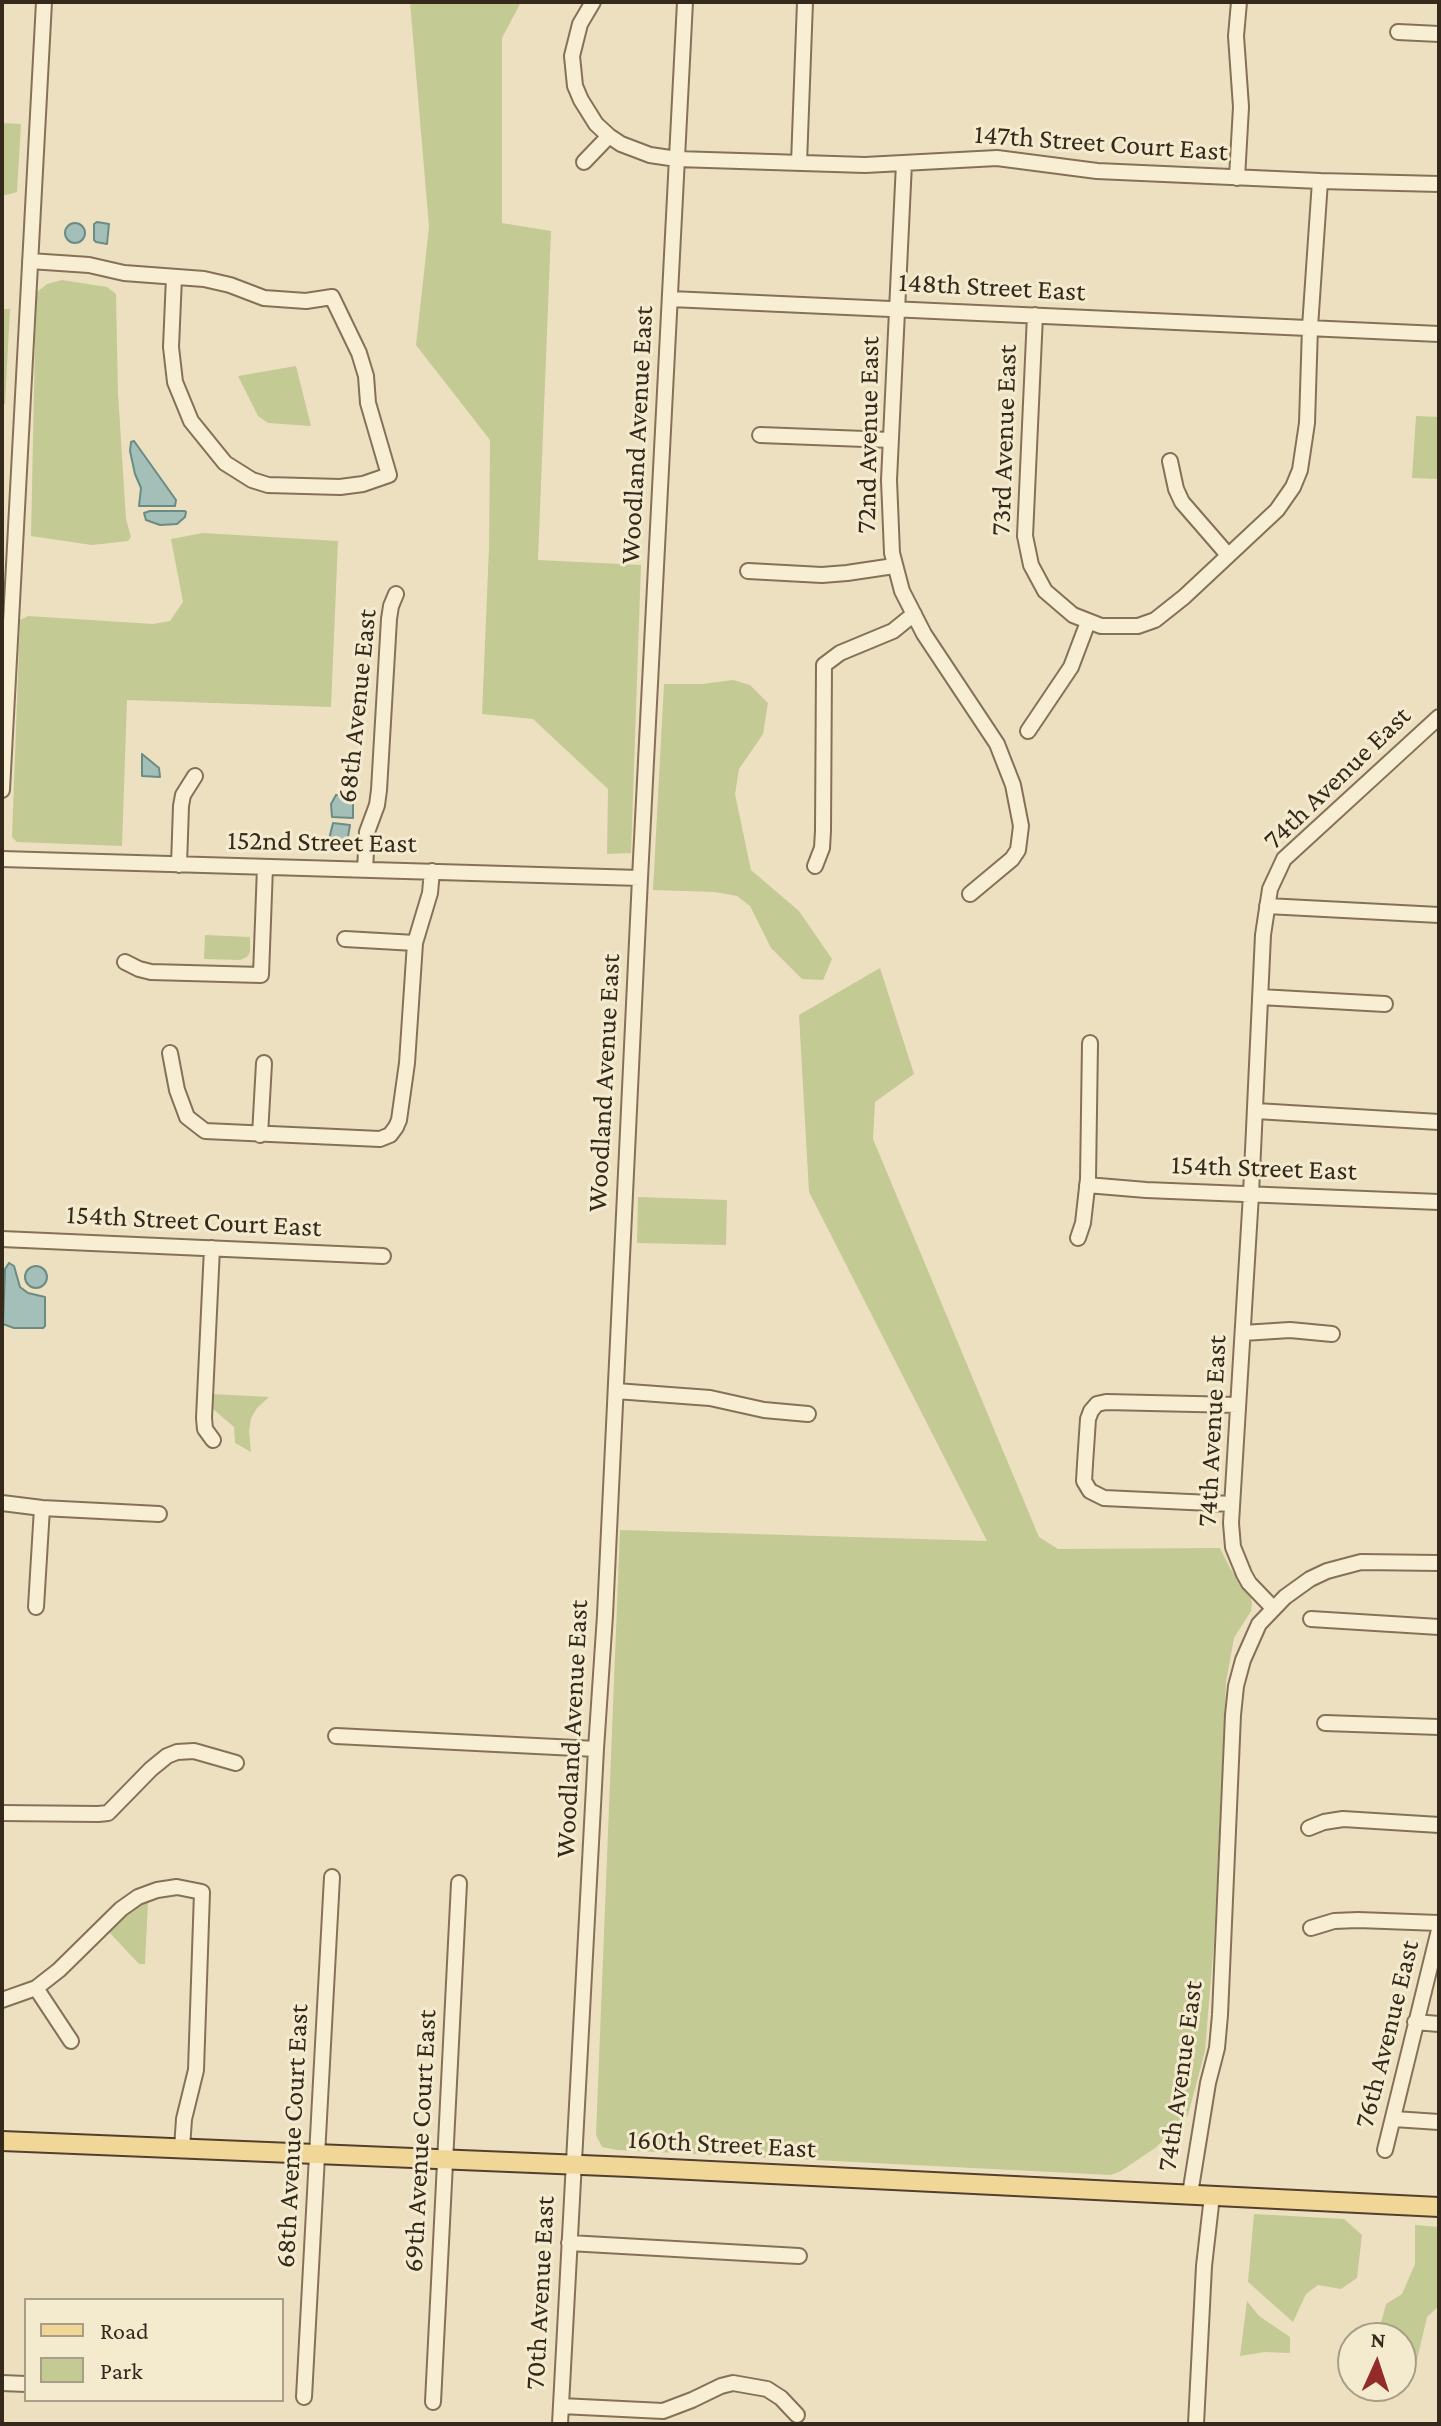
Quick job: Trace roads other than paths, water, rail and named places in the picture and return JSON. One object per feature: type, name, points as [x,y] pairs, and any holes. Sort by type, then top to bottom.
[{"type":"main road","name":"160th Street East","points":[[2,2141],[317,2153],[1439,2207]]},
{"type":"street","points":[[2,790],[44,2]]},
{"type":"street","points":[[584,162],[609,136],[588,113],[575,86],[573,70],[575,39],[593,2]]},
{"type":"street","name":"Woodland Avenue East","points":[[573,2165],[605,1615],[685,2]]},
{"type":"street","points":[[799,163],[805,2]]},
{"type":"street","points":[[1237,178],[1241,107],[1236,36],[1239,2]]},
{"type":"street","points":[[1398,32],[1439,34]]},
{"type":"street","name":"147th Street Court East","points":[[609,136],[637,151],[677,159],[865,165],[997,158],[1097,171],[1439,184]]},
{"type":"street","name":"72nd Avenue East","points":[[904,163],[888,510],[894,566],[911,616],[997,744],[1019,810],[1021,835],[1018,850],[1006,865],[970,894]]},
{"type":"street","points":[[1028,731],[1071,667],[1094,624],[1132,627],[1155,620],[1277,510],[1293,487],[1300,470],[1307,423],[1320,181]]},
{"type":"street","points":[[30,261],[204,279],[264,298],[306,301],[332,297],[359,353],[366,376],[368,403],[389,475],[363,484],[340,487],[268,485],[252,480],[225,463],[191,421],[175,382],[171,347],[174,277]]},
{"type":"street","name":"148th Street East","points":[[671,299],[1310,331],[1439,334]]},
{"type":"street","name":"73rd Avenue East","points":[[1035,315],[1025,536],[1027,551],[1045,591],[1060,606],[1094,624]]},
{"type":"street","points":[[760,435],[891,440]]},
{"type":"street","points":[[1170,461],[1182,502],[1228,555]]},
{"type":"street","points":[[748,571],[822,575],[894,566]]},
{"type":"street","name":"68th Avenue East","points":[[365,870],[367,832],[379,790],[389,619],[396,594]]},
{"type":"street","points":[[815,866],[822,848],[823,831],[824,665],[840,653],[893,631],[911,616]]},
{"type":"street","name":"74th Avenue East","points":[[1190,2194],[1208,2083],[1217,2048],[1220,2015],[1236,1686],[1243,1660],[1259,1624],[1273,1608],[1249,1583],[1237,1558],[1232,1533],[1267,906],[1270,889],[1284,859],[1439,717]]},
{"type":"street","points":[[179,865],[181,806],[183,795],[195,776]]},
{"type":"street","name":"152nd Street East","points":[[2,859],[640,878]]},
{"type":"street","points":[[125,962],[151,972],[261,975],[265,867]]},
{"type":"street","points":[[170,1053],[187,1117],[205,1131],[380,1139],[390,1135],[399,1120],[407,1063],[415,943],[430,893],[432,871]]},
{"type":"street","points":[[1267,906],[1439,915]]},
{"type":"street","points":[[345,939],[415,943]]},
{"type":"street","points":[[1260,997],[1385,1004]]},
{"type":"street","points":[[1078,1238],[1083,1223],[1087,1185],[1090,1043]]},
{"type":"street","points":[[260,1135],[264,1063]]},
{"type":"street","points":[[1256,1111],[1439,1122]]},
{"type":"street","name":"154th Street East","points":[[1087,1185],[1439,1202]]},
{"type":"street","name":"154th Street Court East","points":[[2,1239],[383,1256]]},
{"type":"street","points":[[212,1248],[204,1418],[205,1429],[213,1440]]},
{"type":"street","points":[[1243,1333],[1290,1330],[1332,1334]]},
{"type":"street","points":[[616,1391],[710,1398],[764,1410],[808,1414]]},
{"type":"street","points":[[1232,1504],[1104,1498],[1090,1491],[1084,1481],[1088,1419],[1094,1407],[1101,1403],[1238,1405]]},
{"type":"street","points":[[2,1503],[159,1514]]},
{"type":"street","points":[[36,1607],[42,1508]]},
{"type":"street","points":[[1273,1608],[1310,1579],[1346,1564],[1377,1561],[1439,1563]]},
{"type":"street","points":[[1311,1619],[1439,1627]]},
{"type":"street","points":[[1325,1723],[1439,1727]]},
{"type":"street","points":[[336,1736],[596,1749]]},
{"type":"street","points":[[2,1813],[108,1813],[151,1769],[177,1752],[194,1751],[236,1763]]},
{"type":"street","points":[[1309,1828],[1343,1819],[1439,1825]]},
{"type":"street","name":"68th Avenue Court East","points":[[304,2397],[332,1877]]},
{"type":"street","name":"69th Avenue Court East","points":[[433,2402],[459,1883]]},
{"type":"street","points":[[2,2000],[36,1988],[138,1897],[177,1887],[202,1892],[196,2070],[184,2119],[182,2148]]},
{"type":"street","points":[[1311,1928],[1346,1920],[1439,1923]]},
{"type":"street","name":"76th Avenue East","points":[[1385,2150],[1439,1930]]},
{"type":"street","points":[[36,1988],[71,2041]]},
{"type":"street","points":[[1415,2022],[1439,2024]]},
{"type":"street","points":[[1394,2119],[1439,2122]]},
{"type":"street","name":"70th Avenue East","points":[[560,2424],[573,2165]]},
{"type":"street","name":"74th Avenue East","points":[[1196,2424],[1204,2266],[1212,2196]]},
{"type":"street","points":[[569,2243],[799,2256]]},
{"type":"street","points":[[2,2383],[24,2384]]},
{"type":"street","points":[[561,2406],[663,2411],[733,2383],[767,2389],[797,2415]]},
{"type":"water","points":[[75,223],[82,226],[85,233],[82,240],[75,243],[68,240],[65,233],[68,226]]},
{"type":"water","points":[[94,224],[109,224],[107,244],[94,240]]},
{"type":"water","points":[[134,441],[176,500],[175,506],[139,506],[141,488],[130,451],[131,442]]},
{"type":"water","points":[[186,512],[177,524],[160,525],[146,520],[144,513]]},
{"type":"water","points":[[142,754],[159,768],[160,777],[142,776]]},
{"type":"water","points":[[349,794],[353,797],[353,818],[332,817],[331,804],[336,795]]},
{"type":"water","points":[[333,823],[350,825],[348,837],[342,843],[333,843],[329,839]]},
{"type":"water","points":[[9,1263],[14,1266],[20,1287],[28,1293],[45,1297],[43,1328],[14,1328],[3,1324],[5,1269]]},
{"type":"water","points":[[36,1266],[44,1269],[47,1277],[44,1285],[36,1288],[28,1285],[25,1277],[28,1269]]}]
